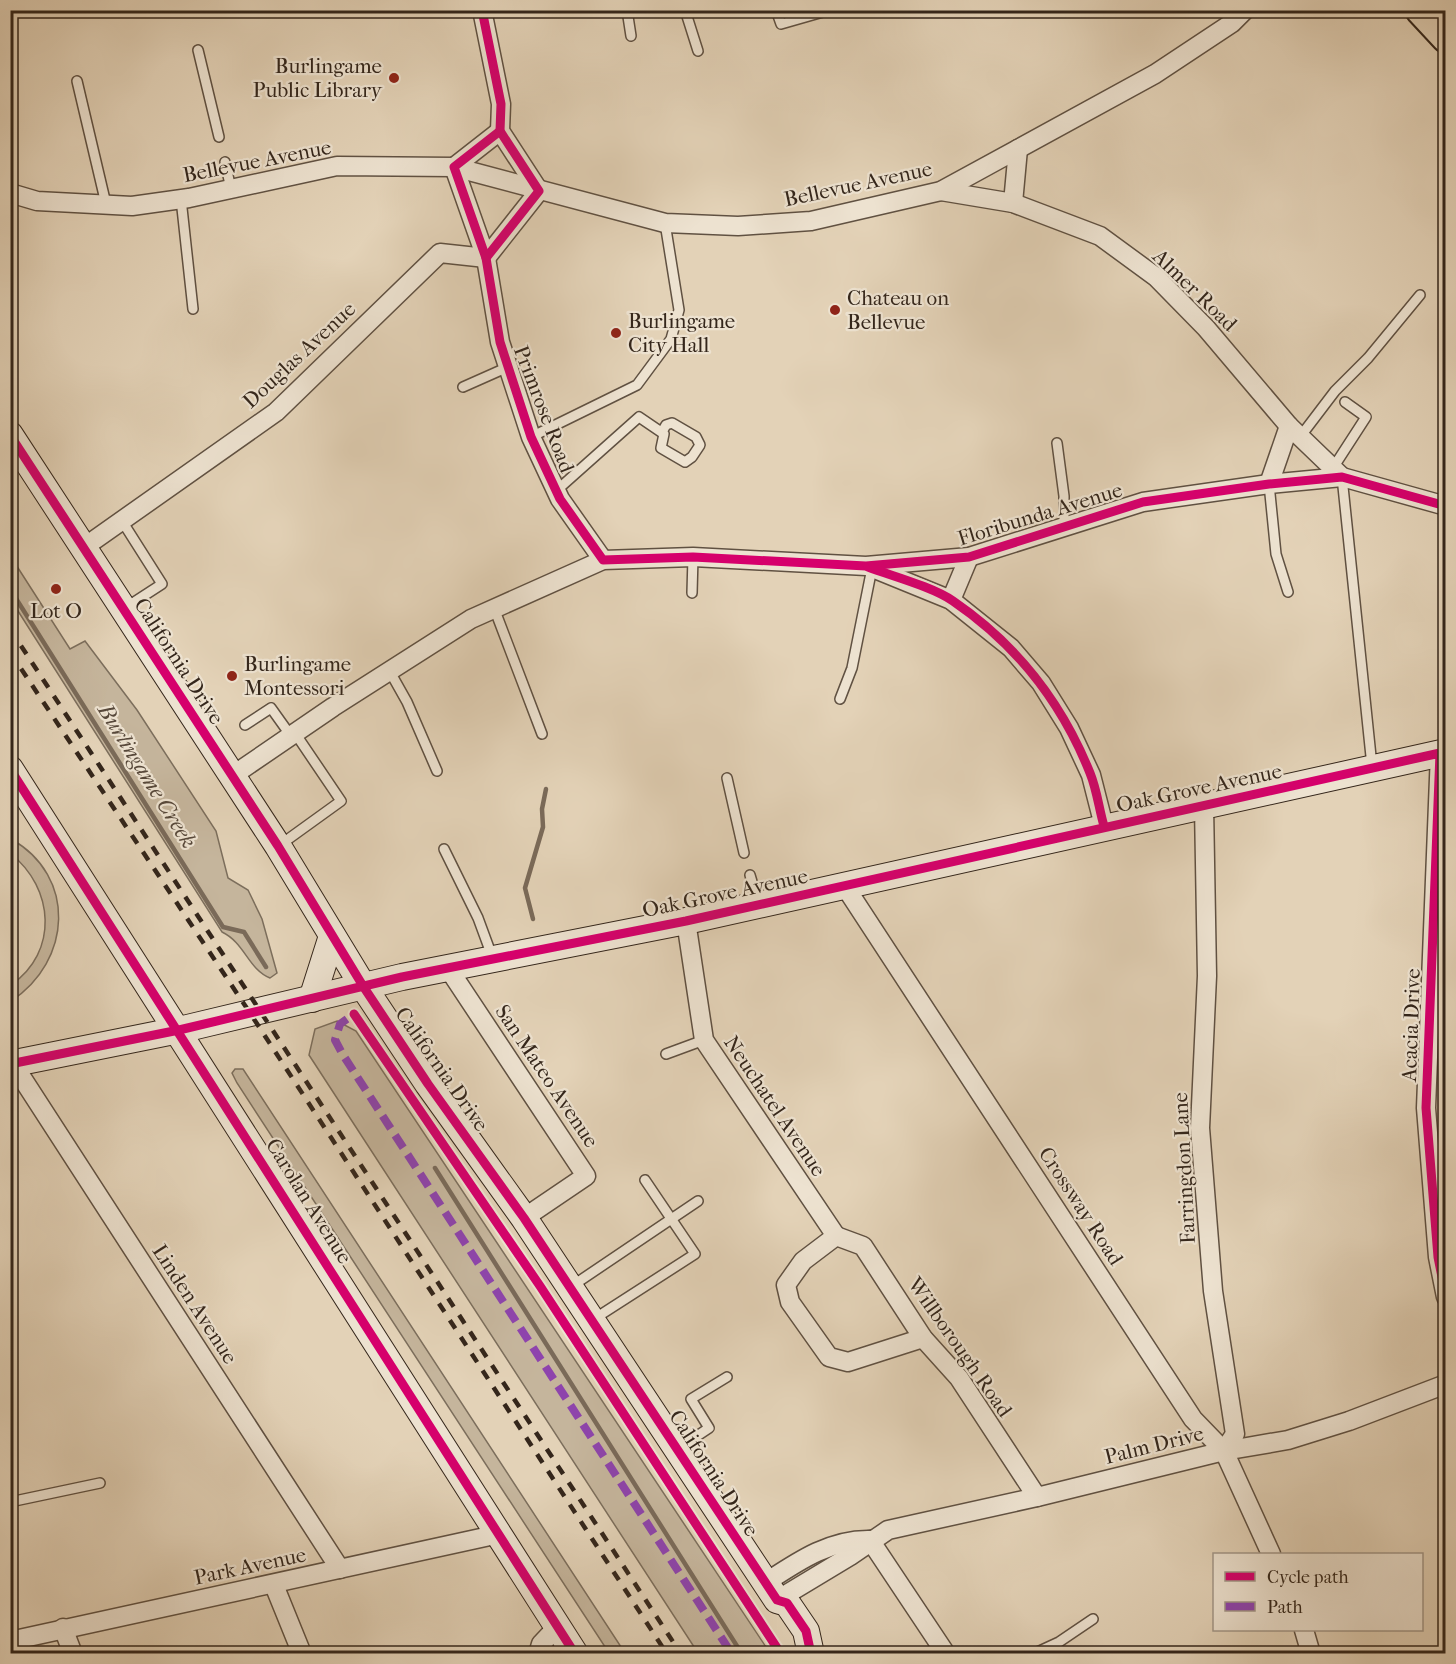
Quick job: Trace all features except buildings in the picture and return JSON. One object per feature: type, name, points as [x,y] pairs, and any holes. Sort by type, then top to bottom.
[{"type":"main road","points":[[1420,10],[1446,38]]},
{"type":"street","points":[[482,10],[501,104],[500,131],[539,191],[486,258]]},
{"type":"street","name":"Bellevue Avenue","points":[[10,194],[37,201],[132,206],[181,199],[337,166],[454,167],[665,223],[738,226],[811,221],[941,190],[1155,74],[1232,23],[1245,10]]},
{"type":"street","points":[[454,167],[500,131]]},
{"type":"street","points":[[1013,203],[1018,149]]},
{"type":"street","name":"Primrose Road","points":[[454,167],[486,258],[500,342],[531,437],[556,491],[603,560]]},
{"type":"street","name":"Almer Road","points":[[941,190],[1013,203],[1100,236],[1156,277],[1206,328],[1295,431],[1337,473]]},
{"type":"street","name":"Douglas Avenue","points":[[83,548],[276,412],[440,253],[486,258]]},
{"type":"street","points":[[1269,484],[1295,431]]},
{"type":"street","name":"California Drive","points":[[10,435],[278,846],[363,986],[428,1084],[524,1218],[771,1592],[775,1612],[793,1640],[809,1651]]},
{"type":"street","name":"Floribunda Avenue","points":[[232,776],[389,670],[471,619],[603,560],[693,557],[869,567],[969,557],[1143,501],[1337,473],[1446,506]]},
{"type":"street","points":[[951,600],[969,557]]},
{"type":"street","points":[[869,567],[951,600],[1011,648],[1041,683],[1069,728],[1091,775],[1104,826]]},
{"type":"street","name":"Oak Grove Avenue","points":[[12,1064],[179,1030],[363,986],[686,921],[1104,826],[1443,753]]},
{"type":"street","name":"Acacia Drive","points":[[1443,753],[1426,1108],[1438,1257],[1446,1297]]},
{"type":"street","name":"Carolan Avenue","points":[[10,769],[179,1030],[575,1653]]},
{"type":"street","name":"Farringdon Lane","points":[[1204,806],[1206,976],[1200,1128],[1213,1291],[1235,1434],[1224,1451]]},
{"type":"street","name":"Crossway Road","points":[[844,885],[1193,1419],[1224,1451],[1271,1553]]},
{"type":"street","name":"Neuchatel Avenue","points":[[686,921],[704,1040],[836,1236]]},
{"type":"street","points":[[312,999],[332,936]]},
{"type":"street","name":"San Mateo Avenue","points":[[448,968],[586,1176],[524,1218]]},
{"type":"street","name":"Linden Avenue","points":[[12,1064],[340,1569]]},
{"type":"street","points":[[836,1236],[803,1261],[786,1285],[790,1302],[829,1357],[848,1362],[923,1338]]},
{"type":"street","name":"Willborough Road","points":[[836,1236],[863,1246],[923,1338],[959,1378],[1037,1497]]},
{"type":"street","name":"Palm Drive","points":[[771,1592],[807,1556],[850,1540],[870,1540],[888,1530],[1037,1497],[1224,1451],[1288,1440],[1339,1425],[1446,1384]]},
{"type":"street","name":"Park Avenue","points":[[10,1641],[499,1534]]},
{"type":"street","points":[[870,1540],[946,1653]]},
{"type":"street","points":[[274,1585],[302,1653]]},
{"type":"street","points":[[538,1653],[541,1644],[558,1626]]},
{"type":"street","points":[[63,1628],[74,1653]]},
{"type":"street","points":[[1305,1631],[1311,1653]]},
{"type":"lane","points":[[627,10],[631,36]]},
{"type":"lane","points":[[686,10],[698,51]]},
{"type":"lane","points":[[776,10],[781,24],[830,10]]},
{"type":"lane","points":[[198,50],[219,136]]},
{"type":"lane","points":[[77,81],[106,204]]},
{"type":"lane","points":[[225,162],[231,189]]},
{"type":"lane","points":[[181,199],[193,309]]},
{"type":"lane","points":[[531,437],[637,385],[671,339],[679,309],[665,223]]},
{"type":"lane","points":[[1295,431],[1368,358],[1420,295]]},
{"type":"lane","points":[[463,387],[508,367]]},
{"type":"lane","points":[[1345,402],[1366,417],[1337,473],[1372,769]]},
{"type":"lane","points":[[556,491],[639,417],[664,434],[661,448],[685,462],[692,457],[700,445],[696,437],[672,423],[666,425],[662,432]]},
{"type":"lane","points":[[1057,443],[1064,496],[1064,527]]},
{"type":"lane","points":[[1269,484],[1276,554],[1288,592]]},
{"type":"lane","points":[[122,521],[162,584],[123,609]]},
{"type":"lane","points":[[692,593],[693,557]]},
{"type":"lane","points":[[840,699],[852,668],[869,567]]},
{"type":"lane","points":[[494,608],[542,734]]},
{"type":"lane","points":[[389,670],[407,702],[437,771]]},
{"type":"lane","points":[[245,725],[271,708],[342,801],[278,846]]},
{"type":"lane","points":[[727,778],[744,853]]},
{"type":"lane","points":[[444,849],[478,918],[494,960]]},
{"type":"lane","points":[[750,874],[759,904]]},
{"type":"lane","points":[[666,1054],[704,1040]]},
{"type":"lane","points":[[592,1321],[694,1254],[645,1180]]},
{"type":"lane","points":[[570,1288],[698,1201]]},
{"type":"lane","points":[[676,1449],[709,1428],[690,1399],[727,1377]]},
{"type":"lane","points":[[10,1502],[100,1483]]},
{"type":"lane","points":[[1033,1653],[1052,1646],[1093,1619]]},
{"type":"shaded area","points":[[11,557],[70,649],[85,641],[137,710],[216,831],[228,878],[248,890],[262,919],[277,973],[270,978],[256,969],[236,943],[222,932],[11,600]]},
{"type":"shaded area","points":[[11,839],[32,855],[47,874],[56,896],[59,919],[55,942],[46,964],[31,984],[11,1001],[11,985],[27,971],[37,955],[43,938],[45,920],[43,902],[36,884],[11,854]]},
{"type":"shaded area","points":[[337,1021],[356,1031],[770,1653],[698,1653],[309,1055],[315,1029]]},
{"type":"shaded area","points":[[235,1069],[243,1069],[625,1653],[609,1653],[237,1083],[232,1073]]},
{"type":"waterway","name":"Burlingame Creek","points":[[10,589],[223,927],[244,932],[266,967]]},
{"type":"waterway","points":[[533,919],[525,888],[543,827],[542,809],[546,789]]},
{"type":"waterway","points":[[435,1168],[742,1654]]},
{"type":"railway","points":[[10,629],[681,1654]]},
{"type":"railway","points":[[10,652],[250,1013],[667,1654]]},
{"type":"marked path","points":[[347,1019],[340,1024],[335,1040],[343,1055],[732,1654]]},
{"type":"cycle path","points":[[482,10],[501,104],[500,131],[539,191],[486,258]]},
{"type":"cycle path","points":[[500,131],[454,167],[486,258],[500,342],[531,437],[560,499],[603,560],[693,557],[866,566],[969,557],[1143,502],[1269,484],[1342,477],[1446,506]]},
{"type":"cycle path","points":[[10,435],[278,846],[363,986],[428,1084],[524,1218],[777,1600],[787,1603],[806,1631],[811,1654]]},
{"type":"cycle path","points":[[868,567],[924,586],[945,596],[976,618],[1017,656],[1051,699],[1079,747],[1092,779],[1104,826]]},
{"type":"cycle path","points":[[10,1064],[179,1030],[402,977],[686,921],[1440,753],[1426,1108],[1438,1257],[1446,1297]]},
{"type":"cycle path","points":[[10,769],[575,1654]]},
{"type":"cycle path","points":[[354,1014],[540,1286],[781,1654]]},
{"type":"place","name":"Burlingame Public Library","points":[[394,78]]},
{"type":"place","name":"Chateau on Bellevue","points":[[835,310]]},
{"type":"place","name":"Burlingame City Hall","points":[[616,333]]},
{"type":"place","name":"Lot O","points":[[56,589]]},
{"type":"place","name":"Burlingame Montessori","points":[[232,676]]}]
